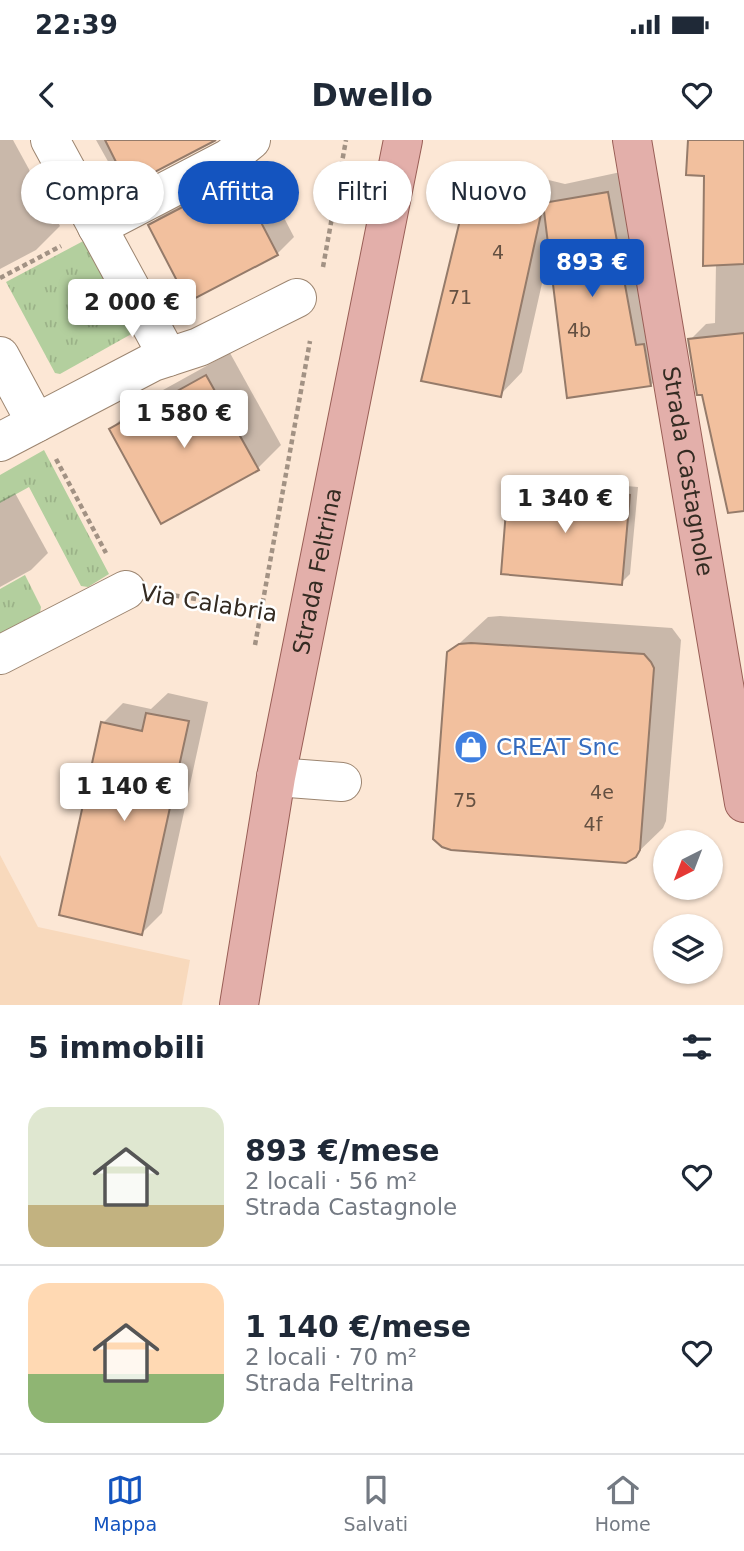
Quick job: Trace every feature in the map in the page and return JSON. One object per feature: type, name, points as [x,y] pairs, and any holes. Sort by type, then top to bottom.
[{"type":"main road","name":"Strada Feltrina","points":[[239,1005],[276,777],[403,140]]},
{"type":"main road","name":"Strada Castagnole","points":[[632,140],[741,762],[744,803]]},
{"type":"street","points":[[50,140],[168,357]]},
{"type":"street","points":[[97,227],[229,158],[251,140]]},
{"type":"street","points":[[0,443],[153,362],[199,347],[297,298]]},
{"type":"street","points":[[0,356],[36,423]]},
{"type":"street","name":"Via Calabria","points":[[0,655],[126,590]]},
{"type":"street","points":[[276,777],[342,782]]},
{"type":"path","points":[[0,278],[97,227]]},
{"type":"path","points":[[36,423],[126,590]]},
{"type":"path","name":"Via Calabria","points":[[126,590],[148,590],[306,620]]},
{"type":"shaded area","points":[[0,855],[38,927],[190,960],[182,1005],[0,1005]]},
{"type":"green space","points":[[89,238],[135,332],[60,374],[55,373],[6,282]]},
{"type":"green space","points":[[44,450],[109,574],[88,587],[81,586],[29,487],[0,503],[0,475]]},
{"type":"green space","points":[[25,575],[41,607],[40,613],[0,634],[0,589]]},
{"type":"building","points":[[105,140],[216,140],[164,167],[164,161],[116,161]]},
{"type":"building","points":[[688,140],[744,140],[744,264],[703,266],[704,176],[686,175]]},
{"type":"building","points":[[608,192],[636,345],[644,344],[651,386],[567,398],[546,224],[551,224],[551,202]]},
{"type":"building","points":[[178,209],[178,224],[262,224],[278,255],[188,302],[148,225],[164,224],[164,217]]},
{"type":"building","points":[[459,224],[539,224],[501,397],[421,381]]},
{"type":"building","points":[[744,333],[744,511],[728,513],[702,395],[697,395],[688,339]]},
{"type":"building","points":[[206,375],[259,470],[161,524],[109,429]]},
{"type":"building","points":[[508,485],[630,495],[622,585],[501,574]]},
{"type":"building","points":[[459,644],[644,654],[651,662],[654,668],[640,850],[636,857],[626,863],[451,850],[442,847],[433,839],[447,652]]},
{"type":"building","points":[[146,713],[189,721],[142,935],[59,915],[101,722],[142,731]]},
{"type":"place","name":"CREAT Snc","points":[[471,747]]}]
